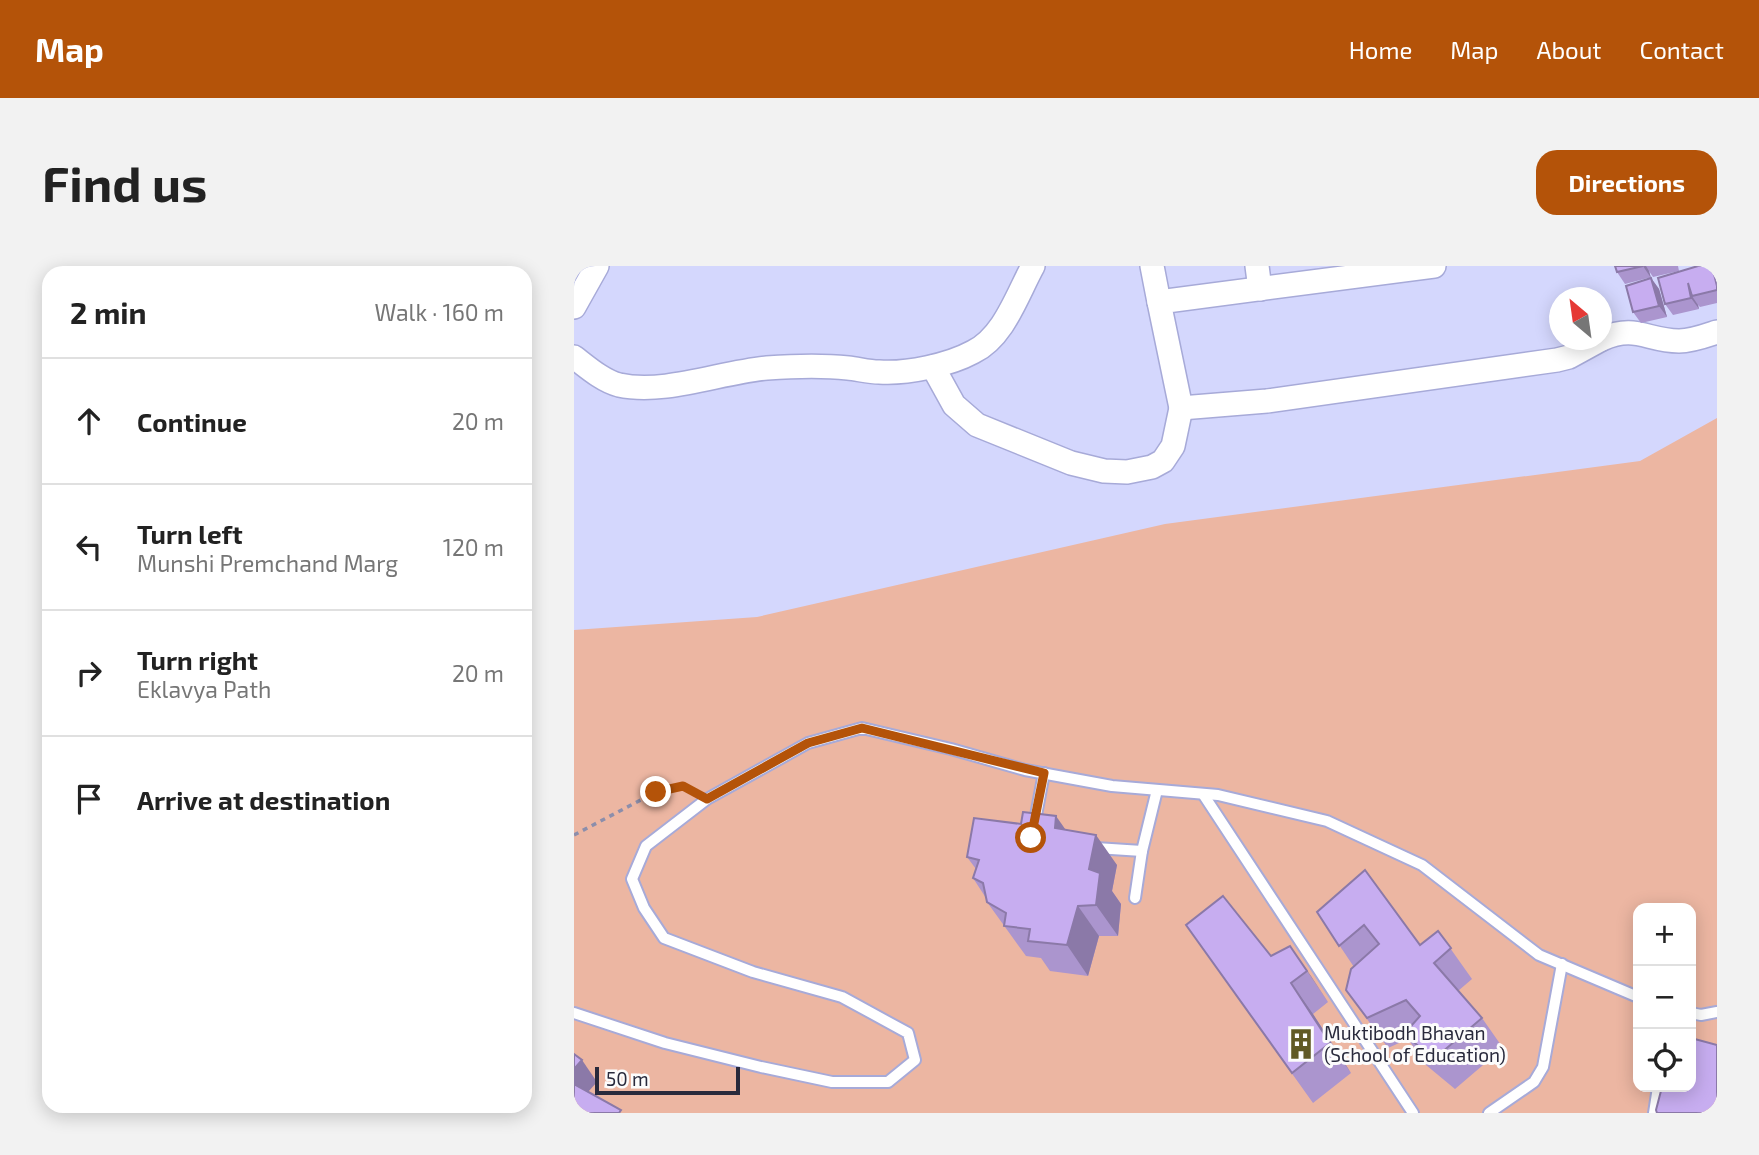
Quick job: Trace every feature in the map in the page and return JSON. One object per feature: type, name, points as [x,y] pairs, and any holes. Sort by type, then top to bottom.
[{"type":"street","points":[[574,307],[597,266]]},
{"type":"street","points":[[574,357],[595,373],[617,384],[649,388],[764,368],[847,368],[882,373],[933,367],[971,353],[996,334],[1033,266]]},
{"type":"street","points":[[933,367],[954,405],[977,425],[1071,463],[1104,471],[1127,472],[1152,467],[1163,461],[1173,446],[1181,408],[1152,266]]},
{"type":"street","points":[[1159,302],[1259,277],[1434,266]]},
{"type":"street","points":[[1612,334],[1630,332],[1676,341],[1717,332]]},
{"type":"street","points":[[1181,408],[1267,401],[1557,360],[1581,350]]},
{"type":"lane","points":[[574,1013],[665,1043],[832,1082],[888,1082],[915,1060],[908,1033],[842,998],[753,972],[664,938],[643,908],[632,879],[646,846],[707,799],[808,743],[862,728],[1044,773],[1112,786],[1218,795],[1327,821],[1422,865],[1539,954],[1633,995]]},
{"type":"lane","points":[[1031,838],[1044,773]]},
{"type":"lane","points":[[1135,898],[1142,851],[1157,790]]},
{"type":"lane","points":[[1203,793],[1413,1113]]},
{"type":"lane","points":[[1096,848],[1142,851]]},
{"type":"lane","points":[[1489,1113],[1534,1082],[1544,1068],[1562,964]]},
{"type":"lane","points":[[1696,1014],[1717,1012]]},
{"type":"lane","points":[[1654,1113],[1657,1092]]},
{"type":"path","points":[[574,835],[656,792],[683,786],[707,799]]},
{"type":"shaded area","points":[[1717,418],[1717,1113],[574,1113],[574,630],[757,617],[1165,524],[1640,461]]},
{"type":"building","points":[[1615,266],[1643,266],[1617,272]]},
{"type":"building","points":[[1698,266],[1712,266],[1717,290],[1692,296],[1688,283],[1691,298],[1665,304],[1658,278]]},
{"type":"building","points":[[1651,278],[1659,306],[1633,312],[1626,286]]},
{"type":"building","points":[[1023,812],[1056,816],[1055,828],[1096,835],[1089,869],[1100,873],[1096,905],[1078,906],[1067,945],[1028,941],[1030,929],[1004,926],[1006,913],[987,902],[983,883],[973,878],[979,860],[967,857],[974,818],[1021,824]]},
{"type":"building","points":[[1365,870],[1420,945],[1438,931],[1451,948],[1434,963],[1482,1018],[1434,1059],[1404,1034],[1420,1016],[1406,1000],[1367,1018],[1346,990],[1351,969],[1379,944],[1364,925],[1339,946],[1317,912]]},
{"type":"building","name":"Muktibodh Bhavan (School of Education)","points":[[1223,896],[1271,956],[1290,946],[1307,971],[1291,983],[1330,1043],[1292,1073],[1186,925]]},
{"type":"building","points":[[1696,1039],[1717,1045],[1717,1113],[1657,1113],[1661,1092],[1696,1092]]},
{"type":"building","points":[[574,1054],[582,1060],[574,1069]]},
{"type":"building","points":[[574,1084],[621,1110],[619,1113],[574,1113]]},
{"type":"place","name":"Muktibodh Bhavan (School of Education)","points":[[1301,1044]]},
{"type":"route","points":[[656,792],[683,786],[707,799],[808,743],[862,728],[1044,773],[1031,838]]}]
